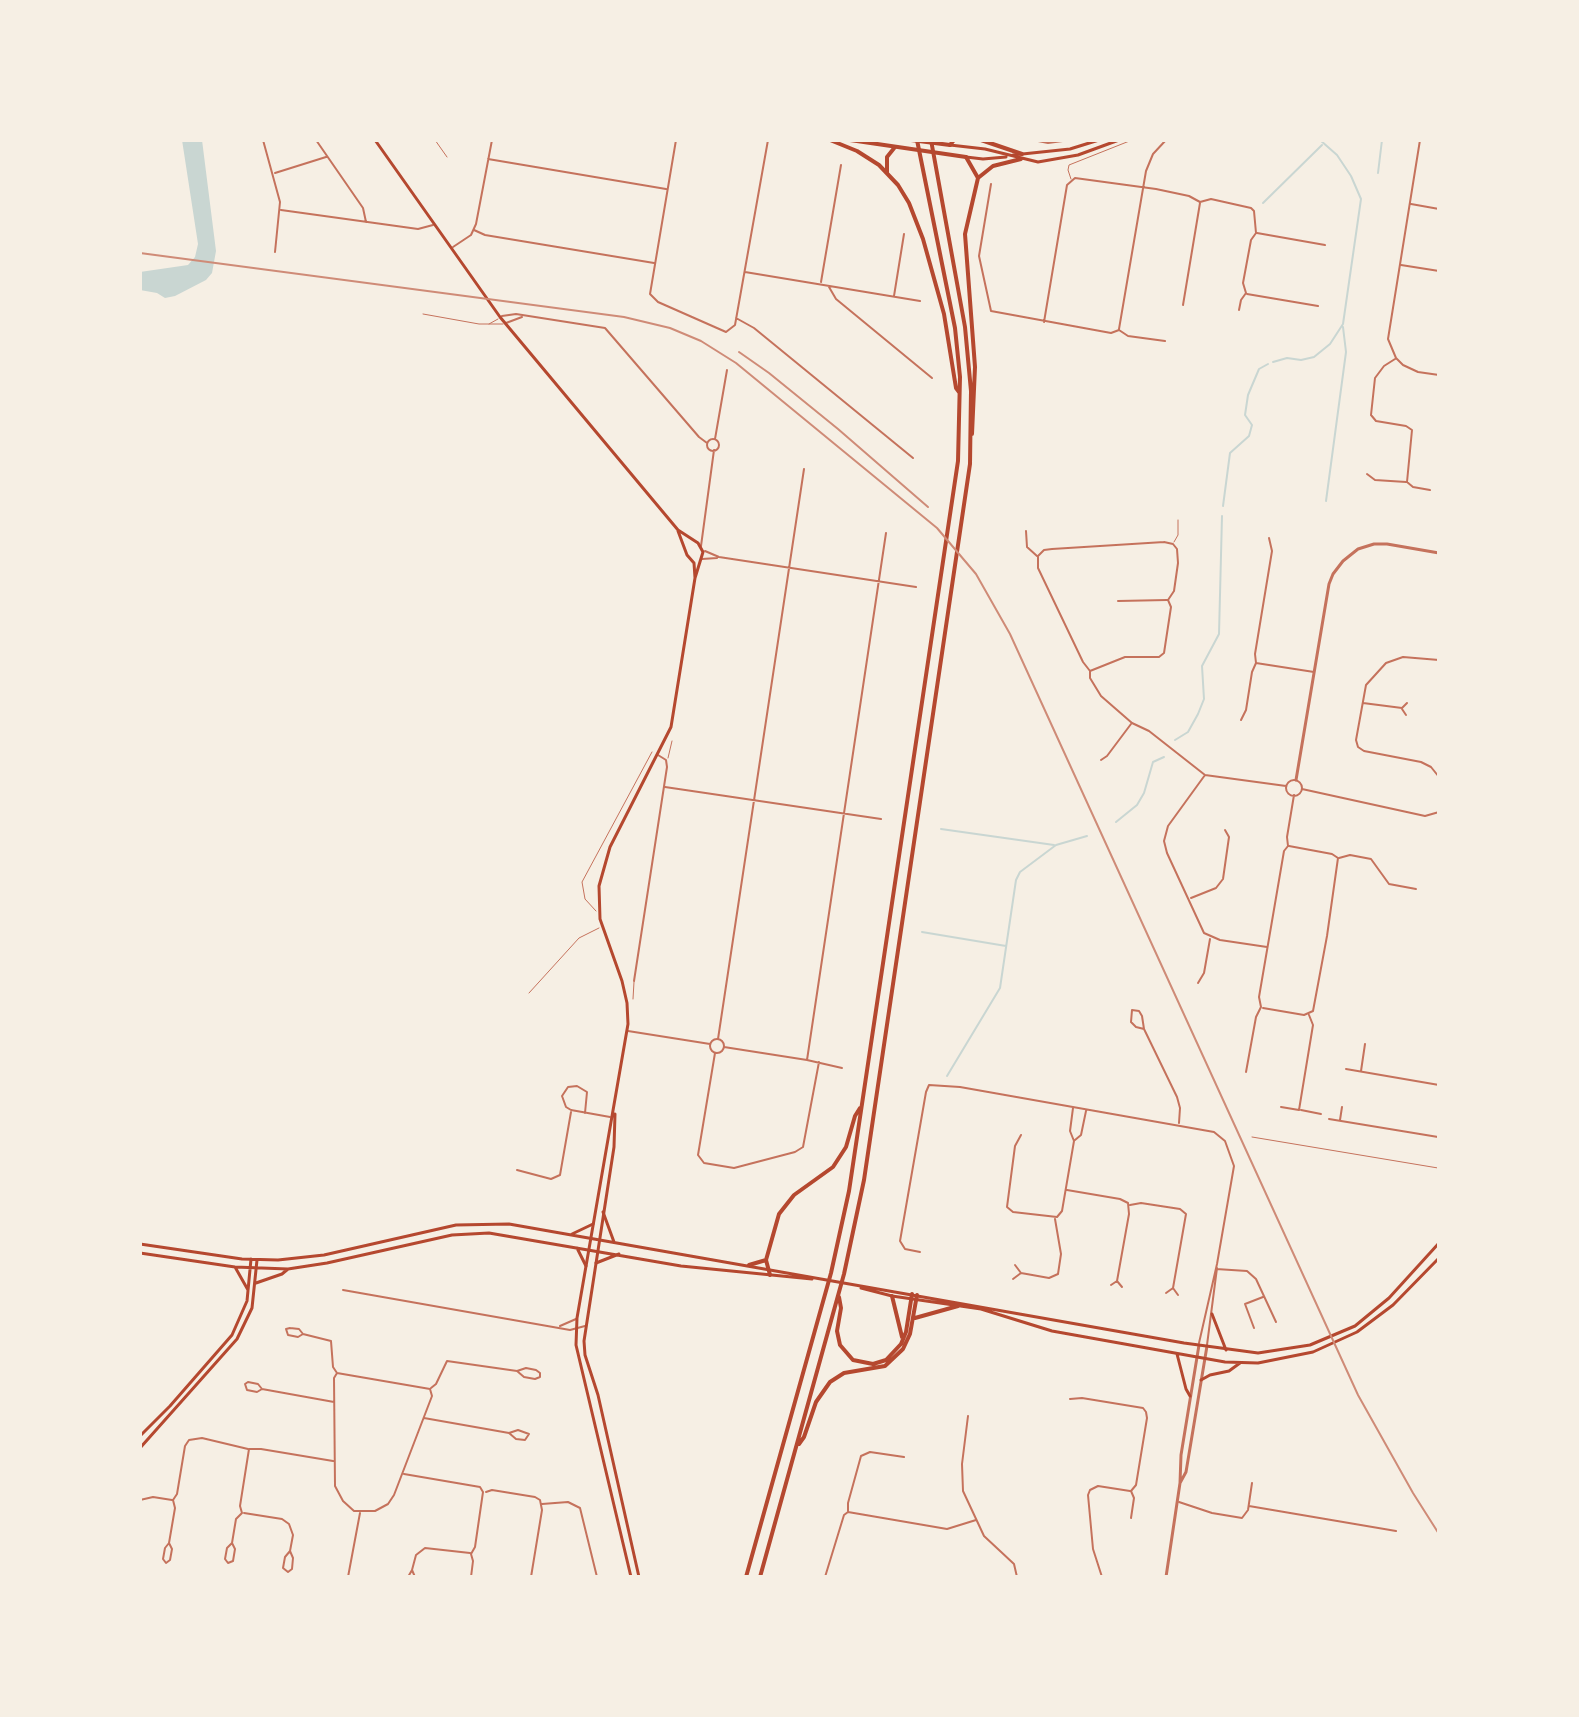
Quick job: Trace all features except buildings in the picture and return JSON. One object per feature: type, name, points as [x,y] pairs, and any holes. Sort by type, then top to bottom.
[{"type":"highway","points":[[830,140],[870,158],[887,173],[909,203],[923,239],[944,314],[959,392]]},
{"type":"highway","points":[[850,140],[966,157],[978,178]]},
{"type":"highway","points":[[746,1577],[831,1273],[849,1191],[945,555],[958,461],[959,392],[955,328],[914,140],[943,144],[952,142]]},
{"type":"highway","points":[[931,140],[965,327],[972,436]]},
{"type":"highway","points":[[981,140],[1021,157]]},
{"type":"highway","points":[[887,173],[886,161],[895,147]]},
{"type":"highway","points":[[760,1577],[838,1295],[864,1180],[974,429],[976,377],[965,234],[978,178],[993,166],[1021,157]]},
{"type":"highway","points":[[768,1272],[766,1260],[779,1214],[794,1195],[833,1167],[846,1147],[855,1116],[862,1106]]},
{"type":"highway","points":[[749,1265],[766,1260]]},
{"type":"highway","points":[[838,1295],[841,1308],[838,1340],[843,1351],[853,1360],[867,1364],[879,1363],[894,1353],[903,1339],[914,1297]]},
{"type":"highway","points":[[892,1296],[903,1339]]},
{"type":"highway","points":[[796,1448],[804,1437],[824,1388],[844,1373],[878,1368],[892,1361],[907,1342],[914,1297]]},
{"type":"highway","points":[[913,1319],[958,1306]]},
{"type":"main road","points":[[375,140],[505,324],[678,530],[702,549],[673,722],[601,873],[599,912],[624,988],[628,1007],[627,1031],[576,1330],[579,1359],[631,1577]]},
{"type":"main road","points":[[1021,157],[1099,140]]},
{"type":"main road","points":[[952,142],[1009,156],[1053,161],[1119,140]]},
{"type":"main road","points":[[966,157],[990,159],[1009,156]]},
{"type":"main road","points":[[678,530],[687,555],[694,563],[695,578]]},
{"type":"main road","points":[[685,546],[692,540]]},
{"type":"main road","points":[[694,563],[701,560]]},
{"type":"main road","points":[[615,1110],[615,1135],[585,1326],[586,1360],[596,1389],[639,1577]]},
{"type":"main road","points":[[603,1212],[614,1242]]},
{"type":"main road","points":[[140,1244],[257,1260],[324,1255],[465,1224],[509,1224],[749,1265],[768,1272]]},
{"type":"main road","points":[[572,1234],[593,1224]]},
{"type":"main road","points":[[140,1253],[235,1267],[288,1269],[466,1233],[499,1233],[681,1266],[816,1279],[1226,1350],[1270,1352],[1310,1345],[1346,1330],[1371,1314],[1439,1243]]},
{"type":"main road","points":[[576,1246],[586,1266]]},
{"type":"main road","points":[[596,1263],[619,1254]]},
{"type":"main road","points":[[854,1286],[892,1296],[985,1310],[1045,1329],[1177,1354],[1240,1363],[1273,1362],[1313,1352],[1346,1339],[1374,1321],[1439,1258]]},
{"type":"main road","points":[[140,1436],[232,1335],[244,1311],[251,1259]]},
{"type":"main road","points":[[140,1448],[237,1339],[250,1316],[257,1260]]},
{"type":"main road","points":[[235,1267],[248,1290]]},
{"type":"main road","points":[[256,1283],[288,1269]]},
{"type":"main road","points":[[1212,1314],[1226,1350]]},
{"type":"main road","points":[[1177,1354],[1190,1396]]},
{"type":"main road","points":[[1201,1380],[1214,1373],[1229,1371],[1240,1363]]},
{"type":"street","points":[[263,140],[281,210],[275,252]]},
{"type":"street","points":[[316,140],[363,208],[366,222]]},
{"type":"street","points":[[451,248],[474,230],[492,140]]},
{"type":"street","points":[[676,140],[649,291],[654,299],[718,330],[731,330],[736,318],[768,140]]},
{"type":"street","points":[[1033,140],[1070,140]]},
{"type":"street","points":[[1119,330],[1143,188],[1150,160],[1165,140]]},
{"type":"street","points":[[1420,140],[1388,339],[1396,358],[1418,372],[1439,375]]},
{"type":"street","points":[[273,174],[327,156]]},
{"type":"street","points":[[488,159],[667,189]]},
{"type":"street","points":[[821,284],[841,165]]},
{"type":"street","points":[[1044,322],[1067,185],[1071,179],[1143,188],[1189,196],[1200,202],[1211,199],[1251,208],[1256,233],[1251,240],[1245,269],[1243,283],[1246,293]]},
{"type":"street","points":[[991,184],[979,256],[991,311],[1111,333],[1119,330]]},
{"type":"street","points":[[1183,305],[1200,202]]},
{"type":"street","points":[[1410,204],[1439,209]]},
{"type":"street","points":[[281,210],[420,229],[434,224]]},
{"type":"street","points":[[474,230],[485,235],[654,263]]},
{"type":"street","points":[[1256,233],[1325,245]]},
{"type":"street","points":[[894,296],[904,234]]},
{"type":"street","points":[[1400,265],[1439,271]]},
{"type":"street","points":[[745,272],[920,301]]},
{"type":"street","points":[[828,285],[836,299],[932,378]]},
{"type":"street","points":[[1246,293],[1318,306]]},
{"type":"street","points":[[1239,310],[1246,293]]},
{"type":"street","points":[[500,317],[512,314],[597,326],[609,331],[709,449],[714,450]]},
{"type":"street","points":[[505,324],[523,316]]},
{"type":"street","points":[[736,318],[754,328],[913,458]]},
{"type":"street","points":[[1119,330],[1128,336],[1165,341]]},
{"type":"street","points":[[1396,358],[1384,366],[1375,378],[1371,410],[1376,421],[1406,426],[1412,430],[1407,482]]},
{"type":"street","points":[[727,370],[715,439],[719,445],[714,450],[702,549],[719,557],[916,587]]},
{"type":"street","points":[[707,443],[715,439]]},
{"type":"street","points":[[627,1031],[710,1044],[718,1039],[804,469]]},
{"type":"street","points":[[1367,474],[1375,480],[1400,484],[1407,482]]},
{"type":"street","points":[[1407,482],[1413,487],[1430,490]]},
{"type":"street","points":[[692,540],[703,530]]},
{"type":"street","points":[[1026,531],[1027,547],[1038,556]]},
{"type":"street","points":[[807,1060],[886,533]]},
{"type":"street","points":[[1241,720],[1256,663],[1272,551],[1269,538]]},
{"type":"street","points":[[1168,600],[1174,591],[1178,563],[1177,549],[1173,544],[1052,549],[1044,550],[1038,556],[1038,568],[1101,696],[1132,723],[1149,731],[1205,775],[1286,786]]},
{"type":"street","points":[[1439,553],[1384,544],[1358,549],[1343,561],[1329,584],[1296,780],[1302,789],[1425,816],[1439,812]]},
{"type":"street","points":[[701,560],[719,557]]},
{"type":"street","points":[[1118,601],[1168,600]]},
{"type":"street","points":[[1090,671],[1125,657],[1159,657],[1164,653],[1171,607],[1168,600]]},
{"type":"street","points":[[1439,660],[1392,659],[1368,681],[1356,740],[1360,750],[1421,762],[1431,767],[1439,777]]},
{"type":"street","points":[[1256,663],[1314,672]]},
{"type":"street","points":[[1362,703],[1402,708]]},
{"type":"street","points":[[1402,708],[1407,703]]},
{"type":"street","points":[[1402,708],[1406,715]]},
{"type":"street","points":[[1101,760],[1132,723]]},
{"type":"street","points":[[634,981],[665,787],[666,760],[658,755]]},
{"type":"street","points":[[1205,775],[1165,833],[1167,853],[1190,899],[1199,928],[1210,937],[1268,947]]},
{"type":"street","points":[[1286,786],[1296,780]]},
{"type":"street","points":[[1286,786],[1289,793],[1294,795]]},
{"type":"street","points":[[665,787],[881,819]]},
{"type":"street","points":[[1246,1072],[1256,1017],[1261,1007],[1259,997],[1284,851],[1288,846],[1294,795],[1302,789]]},
{"type":"street","points":[[1190,899],[1216,888],[1223,879],[1229,837],[1225,830]]},
{"type":"street","points":[[1288,846],[1332,854],[1338,858],[1350,855],[1371,859],[1389,884],[1416,889]]},
{"type":"street","points":[[1309,1014],[1316,1006],[1338,858]]},
{"type":"street","points":[[1198,983],[1204,973],[1210,937]]},
{"type":"street","points":[[1261,1007],[1309,1014]]},
{"type":"street","points":[[1144,1029],[1131,1022],[1132,1010],[1139,1011],[1144,1029],[1177,1097],[1180,1108],[1178,1125]]},
{"type":"street","points":[[1299,1110],[1313,1025],[1309,1014]]},
{"type":"street","points":[[718,1039],[724,1047]]},
{"type":"street","points":[[710,1044],[711,1051],[715,1053],[720,1053],[724,1047]]},
{"type":"street","points":[[1360,1072],[1365,1044]]},
{"type":"street","points":[[724,1047],[842,1068]]},
{"type":"street","points":[[715,1053],[698,1155],[704,1163],[734,1168],[782,1156],[803,1147],[819,1062]]},
{"type":"street","points":[[1346,1069],[1439,1085]]},
{"type":"street","points":[[920,1252],[905,1249],[900,1241],[929,1085],[960,1087],[1178,1125],[1221,1136],[1234,1166],[1190,1396],[1166,1577]]},
{"type":"street","points":[[585,1113],[587,1092],[577,1086],[568,1087],[562,1096],[566,1107],[585,1113],[613,1117]]},
{"type":"street","points":[[1281,1107],[1321,1114]]},
{"type":"street","points":[[1340,1121],[1342,1107]]},
{"type":"street","points":[[1021,1135],[1015,1146],[1007,1207],[1013,1212],[1055,1218],[1061,1213],[1066,1190],[1074,1141],[1070,1133],[1073,1108]]},
{"type":"street","points":[[517,1170],[551,1179],[560,1175],[571,1110]]},
{"type":"street","points":[[1074,1141],[1081,1135],[1086,1110]]},
{"type":"street","points":[[1329,1119],[1439,1137]]},
{"type":"street","points":[[1439,1154],[1439,1168]]},
{"type":"street","points":[[1066,1190],[1120,1199],[1129,1205],[1141,1203],[1180,1209],[1186,1214],[1173,1288],[1166,1293]]},
{"type":"street","points":[[1111,1285],[1117,1281],[1129,1205]]},
{"type":"street","points":[[1015,1265],[1021,1273],[1049,1278],[1058,1274],[1061,1254],[1055,1218]]},
{"type":"street","points":[[1216,1269],[1247,1271],[1258,1282],[1276,1322]]},
{"type":"street","points":[[1180,1483],[1186,1472],[1212,1314],[1216,1269]]},
{"type":"street","points":[[1013,1279],[1021,1273]]},
{"type":"street","points":[[1117,1281],[1122,1287]]},
{"type":"street","points":[[1173,1288],[1178,1295]]},
{"type":"street","points":[[343,1290],[576,1330],[585,1326]]},
{"type":"street","points":[[1254,1328],[1245,1304],[1264,1296]]},
{"type":"street","points":[[559,1327],[577,1318]]},
{"type":"street","points":[[303,1334],[331,1341],[333,1367],[337,1373],[430,1389],[436,1384],[447,1361],[517,1371],[526,1368],[536,1370],[540,1377],[524,1377],[517,1371]]},
{"type":"street","points":[[337,1373],[334,1378],[334,1402],[338,1495],[348,1507],[360,1512],[375,1511],[388,1504],[424,1418],[432,1396],[430,1389]]},
{"type":"street","points":[[262,1389],[334,1402]]},
{"type":"street","points":[[1070,1399],[1082,1398],[1143,1408],[1146,1412],[1136,1485],[1131,1491]]},
{"type":"street","points":[[968,1416],[963,1491],[989,1543],[1014,1564],[1017,1577]]},
{"type":"street","points":[[424,1418],[509,1433]]},
{"type":"street","points":[[169,1543],[175,1508],[173,1500],[189,1440],[202,1438],[249,1449],[335,1461]]},
{"type":"street","points":[[242,1513],[240,1506],[249,1449]]},
{"type":"street","points":[[825,1577],[844,1515],[848,1512],[861,1456],[870,1452],[904,1457]]},
{"type":"street","points":[[403,1473],[480,1487],[483,1492],[475,1547],[471,1554],[471,1577]]},
{"type":"street","points":[[1177,1502],[1240,1518],[1246,1515],[1252,1483]]},
{"type":"street","points":[[1102,1577],[1093,1549],[1088,1495],[1098,1486],[1131,1491]]},
{"type":"street","points":[[483,1492],[492,1490],[535,1497],[542,1504],[568,1502],[580,1508],[597,1577]]},
{"type":"street","points":[[1131,1491],[1134,1498],[1131,1518]]},
{"type":"street","points":[[140,1500],[153,1497],[173,1500]]},
{"type":"street","points":[[531,1577],[542,1504]]},
{"type":"street","points":[[1249,1506],[1396,1531]]},
{"type":"street","points":[[348,1577],[360,1512]]},
{"type":"street","points":[[848,1512],[947,1529],[976,1520]]},
{"type":"street","points":[[232,1543],[236,1519],[242,1513]]},
{"type":"street","points":[[242,1513],[282,1519],[289,1524],[293,1535],[290,1551]]},
{"type":"street","points":[[408,1577],[416,1555],[425,1548],[471,1554]]},
{"type":"street","points":[[412,1570],[415,1577]]},
{"type":"lane","points":[[435,140],[447,157]]},
{"type":"lane","points":[[1071,179],[1069,165],[1132,140]]},
{"type":"lane","points":[[423,314],[487,325],[505,324]]},
{"type":"lane","points":[[487,325],[500,317]]},
{"type":"lane","points":[[1173,544],[1178,535],[1178,520]]},
{"type":"lane","points":[[666,760],[672,741]]},
{"type":"lane","points":[[599,912],[588,904],[581,884],[652,752]]},
{"type":"lane","points":[[614,823],[621,826]]},
{"type":"lane","points":[[529,993],[579,938],[602,928]]},
{"type":"lane","points":[[633,999],[634,981]]},
{"type":"lane","points":[[1252,1137],[1439,1168]]},
{"type":"shaded area","points":[[182,140],[202,140],[216,251],[212,273],[206,280],[165,298],[140,290],[140,272],[188,265],[195,257],[198,244]]},
{"type":"waterway","points":[[1273,362],[1314,357],[1330,344],[1343,324],[1361,199],[1337,155],[1320,140]]},
{"type":"waterway","points":[[1378,173],[1382,140]]},
{"type":"waterway","points":[[1263,203],[1322,145]]},
{"type":"waterway","points":[[1326,501],[1346,352],[1343,327]]},
{"type":"waterway","points":[[1223,506],[1230,453],[1249,436],[1252,425],[1245,415],[1248,395],[1259,369],[1268,364]]},
{"type":"waterway","points":[[1175,740],[1188,732],[1198,714],[1204,699],[1202,666],[1219,634],[1222,516]]},
{"type":"waterway","points":[[1116,822],[1137,805],[1153,762],[1164,757]]},
{"type":"waterway","points":[[941,829],[1054,845]]},
{"type":"waterway","points":[[947,1076],[1000,988],[1016,880],[1020,872],[1056,845],[1087,836]]},
{"type":"waterway","points":[[922,932],[1006,946]]},
{"type":"railway","points":[[140,253],[624,317],[670,328],[701,341],[736,363],[937,528],[976,574],[1010,634],[1358,1395],[1439,1534]]},
{"type":"railway","points":[[739,352],[838,429],[928,507]]}]
